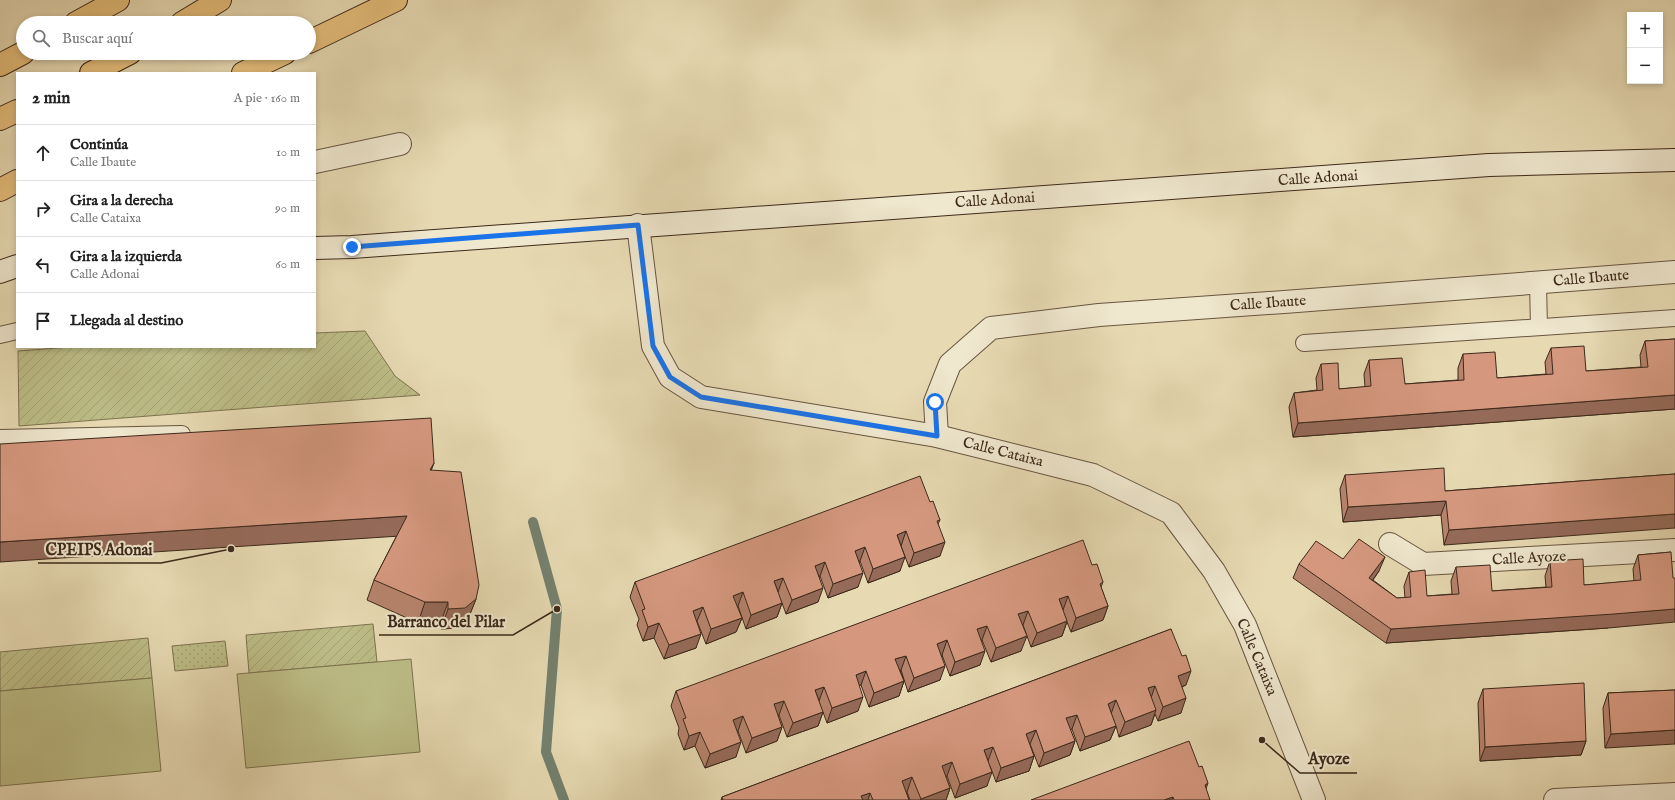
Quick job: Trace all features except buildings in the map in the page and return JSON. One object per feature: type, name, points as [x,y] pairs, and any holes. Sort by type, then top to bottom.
[{"type":"highway","points":[[89,16],[118,0]]},
{"type":"highway","points":[[194,16],[220,0]]},
{"type":"highway","points":[[316,39],[396,0]]},
{"type":"highway","points":[[0,65],[16,56]]},
{"type":"highway","points":[[93,72],[116,60]]},
{"type":"highway","points":[[245,72],[270,60]]},
{"type":"highway","points":[[0,119],[16,111]]},
{"type":"highway","points":[[0,190],[16,182]]},
{"type":"street","points":[[316,162],[400,144]]},
{"type":"street","name":"Calle Adonai","points":[[316,248],[352,247],[638,225],[1489,166],[1675,160]]},
{"type":"street","name":"Calle Cataixa","points":[[638,225],[653,346],[670,377],[701,397],[937,436],[1093,474],[1171,513],[1214,571],[1245,625],[1314,800]]},
{"type":"street","points":[[0,272],[16,266]]},
{"type":"street","name":"Calle Ibaute","points":[[937,436],[935,402],[950,364],[991,328],[1099,315],[1675,272]]},
{"type":"street","name":"Calle Ayoze","points":[[1390,544],[1423,564],[1675,550]]},
{"type":"street","points":[[1555,800],[1675,794]]},
{"type":"lane","points":[[1538,283],[1539,327]]},
{"type":"lane","points":[[1304,343],[1675,318]]},
{"type":"lane","points":[[0,336],[16,331]]},
{"type":"lane","points":[[0,438],[200,433]]},
{"type":"green space","points":[[365,331],[395,376],[420,395],[19,426],[18,351],[57,348],[316,348],[316,333]]},
{"type":"green space","points":[[373,624],[377,662],[249,673],[246,635]]},
{"type":"green space","points":[[148,638],[152,678],[0,691],[0,652]]},
{"type":"green space","points":[[225,641],[228,666],[175,671],[172,646]]},
{"type":"green space","points":[[411,659],[420,752],[246,768],[237,674]]},
{"type":"green space","points":[[152,678],[161,771],[0,786],[0,691]]},
{"type":"waterway","points":[[533,522],[557,609],[546,752],[564,800]]},
{"type":"place","name":"CPEIPS Adonai","points":[[231,549]]},
{"type":"place","name":"Barranco del Pilar","points":[[557,609]]},
{"type":"place","name":"Ayoze","points":[[1262,740]]},
{"type":"route","points":[[352,247],[638,225],[653,346],[670,377],[701,397],[937,436],[935,402]]}]
